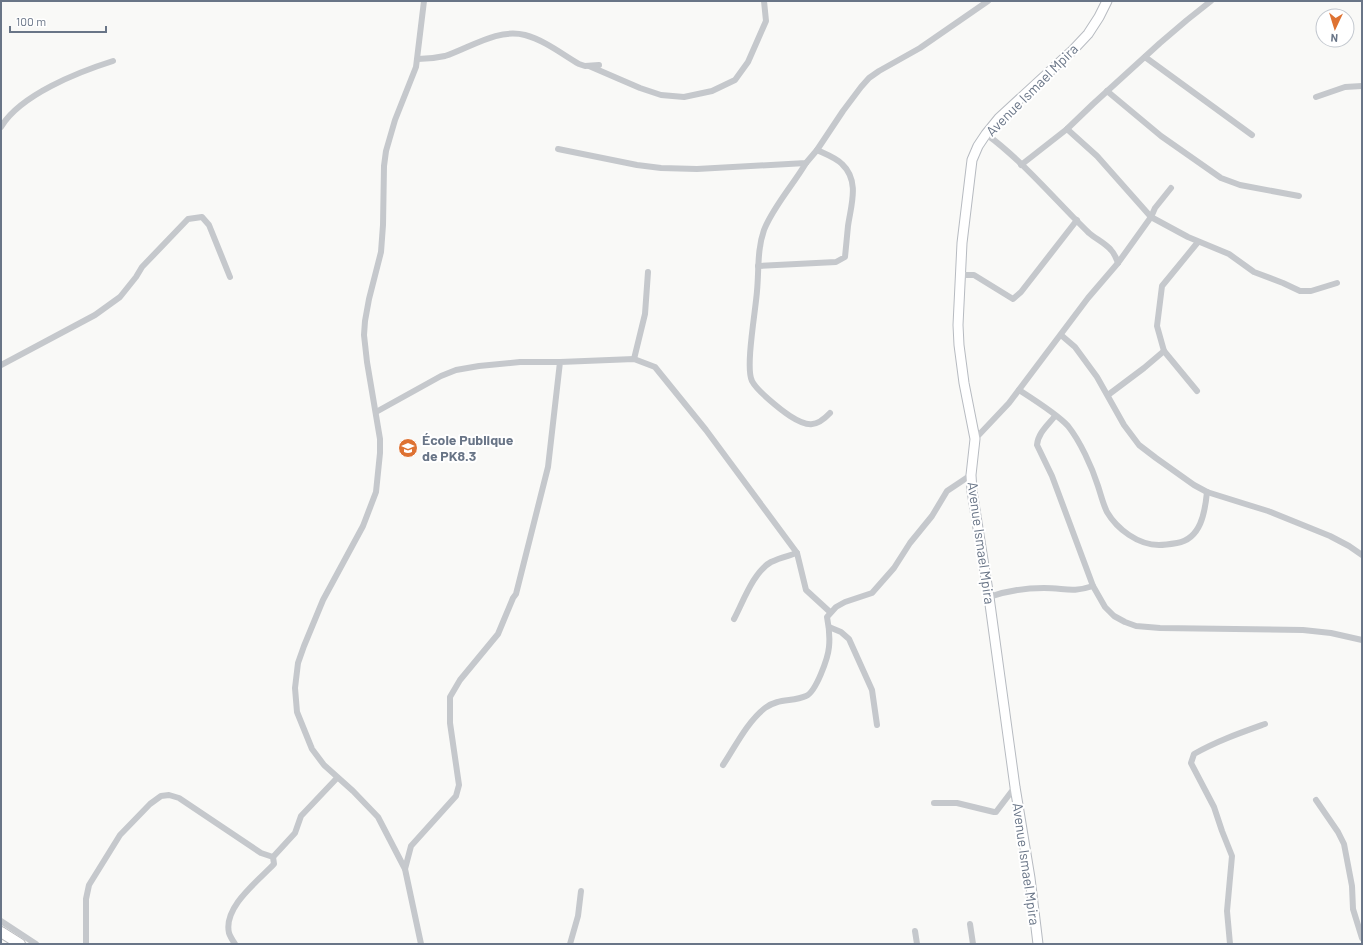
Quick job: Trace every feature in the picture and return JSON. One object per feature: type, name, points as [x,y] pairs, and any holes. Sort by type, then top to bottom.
[{"type":"highway","points":[[1,932],[20,944]]},
{"type":"main road","name":"Avenue Ismael Mpira","points":[[1038,944],[1030,878],[1015,787],[989,597],[972,491],[971,475],[975,439],[959,345],[958,324],[964,215],[972,160],[978,146],[986,134],[999,118],[1073,50],[1099,17],[1107,1]]},
{"type":"street","points":[[421,944],[405,869],[378,817],[324,766],[312,749],[297,712],[295,699],[296,674],[304,646],[324,600],[363,526],[376,492],[380,453],[376,412],[367,362],[364,335],[365,321],[381,252],[384,166],[389,137],[414,74],[418,59],[424,1]]},
{"type":"street","points":[[418,59],[432,59],[445,56],[488,39],[512,34],[524,35],[535,39],[579,64],[590,66],[640,88],[661,95],[684,97],[712,91],[735,80],[748,62],[766,20],[764,1]]},
{"type":"street","points":[[830,413],[814,425],[801,423],[788,415],[762,394],[751,380],[750,361],[757,290],[759,248],[764,231],[771,215],[806,163],[869,78],[920,48],[988,1]]},
{"type":"street","points":[[1021,165],[1067,129],[1186,20],[1211,1]]},
{"type":"street","points":[[1145,57],[1252,135]]},
{"type":"street","points":[[1,127],[18,107],[40,93],[68,77],[113,61]]},
{"type":"street","points":[[590,66],[599,65]]},
{"type":"street","points":[[1316,97],[1345,87],[1362,86]]},
{"type":"street","points":[[1107,91],[1161,136],[1221,178],[1240,185],[1299,196]]},
{"type":"street","points":[[1067,129],[1097,156],[1151,217],[1188,238],[1229,254],[1254,272],[1300,291],[1311,291],[1337,283]]},
{"type":"street","points":[[986,134],[997,142],[1021,165],[1090,234],[1110,248],[1118,263]]},
{"type":"street","points":[[558,149],[637,165],[661,168],[697,169],[806,163]]},
{"type":"street","points":[[758,266],[836,262],[845,257],[848,226],[854,193],[852,182],[843,164],[817,150]]},
{"type":"street","points":[[975,439],[1019,390],[1088,298],[1118,263],[1151,217],[1155,208],[1171,188]]},
{"type":"street","points":[[1,365],[95,315],[120,297],[136,277],[142,266],[188,219],[202,217],[209,225],[230,277]]},
{"type":"street","points":[[960,275],[974,275],[1013,299],[1021,292],[1077,220]]},
{"type":"street","points":[[1197,391],[1164,351],[1157,326],[1162,286],[1198,242]]},
{"type":"street","points":[[634,359],[645,314],[648,272]]},
{"type":"street","points":[[1061,335],[1075,347],[1097,377],[1124,425],[1140,445],[1194,485],[1207,492],[1268,511],[1330,536],[1362,555]]},
{"type":"street","points":[[1108,395],[1164,351]]},
{"type":"street","points":[[376,412],[440,376],[456,370],[479,366],[520,362],[634,359],[655,367],[669,382],[706,430],[797,553],[806,590],[830,612]]},
{"type":"street","points":[[405,869],[411,846],[456,796],[459,790],[450,723],[450,697],[460,680],[498,634],[516,594],[548,467],[560,362]]},
{"type":"street","points":[[1019,390],[1037,401],[1067,426],[1076,438],[1091,468],[1106,510],[1113,521],[1122,530],[1133,537],[1158,545],[1183,542],[1194,535],[1200,524],[1205,508],[1207,492]]},
{"type":"street","points":[[1055,416],[1040,434],[1037,445],[1054,482],[1094,586],[1105,607],[1114,616],[1136,626],[1160,628],[1303,630],[1331,633],[1362,640]]},
{"type":"street","points":[[723,765],[747,729],[765,708],[784,700],[808,695],[813,689],[824,666],[829,649],[827,617],[830,612],[845,602],[872,593],[894,568],[910,543],[932,516],[947,491],[971,475]]},
{"type":"street","points":[[734,619],[751,585],[761,570],[770,562],[797,553]]},
{"type":"street","points":[[989,597],[1030,588],[1046,588],[1068,591],[1082,590],[1094,586]]},
{"type":"street","points":[[828,627],[841,632],[849,639],[872,690],[877,725]]},
{"type":"street","points":[[1230,944],[1228,911],[1232,856],[1214,807],[1191,763],[1194,754],[1215,742],[1265,724]]},
{"type":"street","points":[[273,856],[296,833],[301,816],[337,778]]},
{"type":"street","points":[[934,803],[957,803],[996,812],[1015,787]]},
{"type":"street","points":[[86,944],[86,900],[89,885],[120,835],[150,804],[161,796],[169,795],[179,798],[261,853],[273,856]]},
{"type":"street","points":[[1316,800],[1338,832],[1344,844],[1352,886],[1354,909],[1362,938]]},
{"type":"street","points":[[234,944],[229,933],[229,920],[236,903],[274,864],[273,856]]},
{"type":"street","points":[[570,944],[578,916],[581,891]]},
{"type":"street","points":[[1,921],[36,944]]},
{"type":"street","points":[[970,924],[973,944]]},
{"type":"street","points":[[915,931],[917,944]]},
{"type":"place","name":"École Publique de PK8.3","points":[[408,448]]}]
